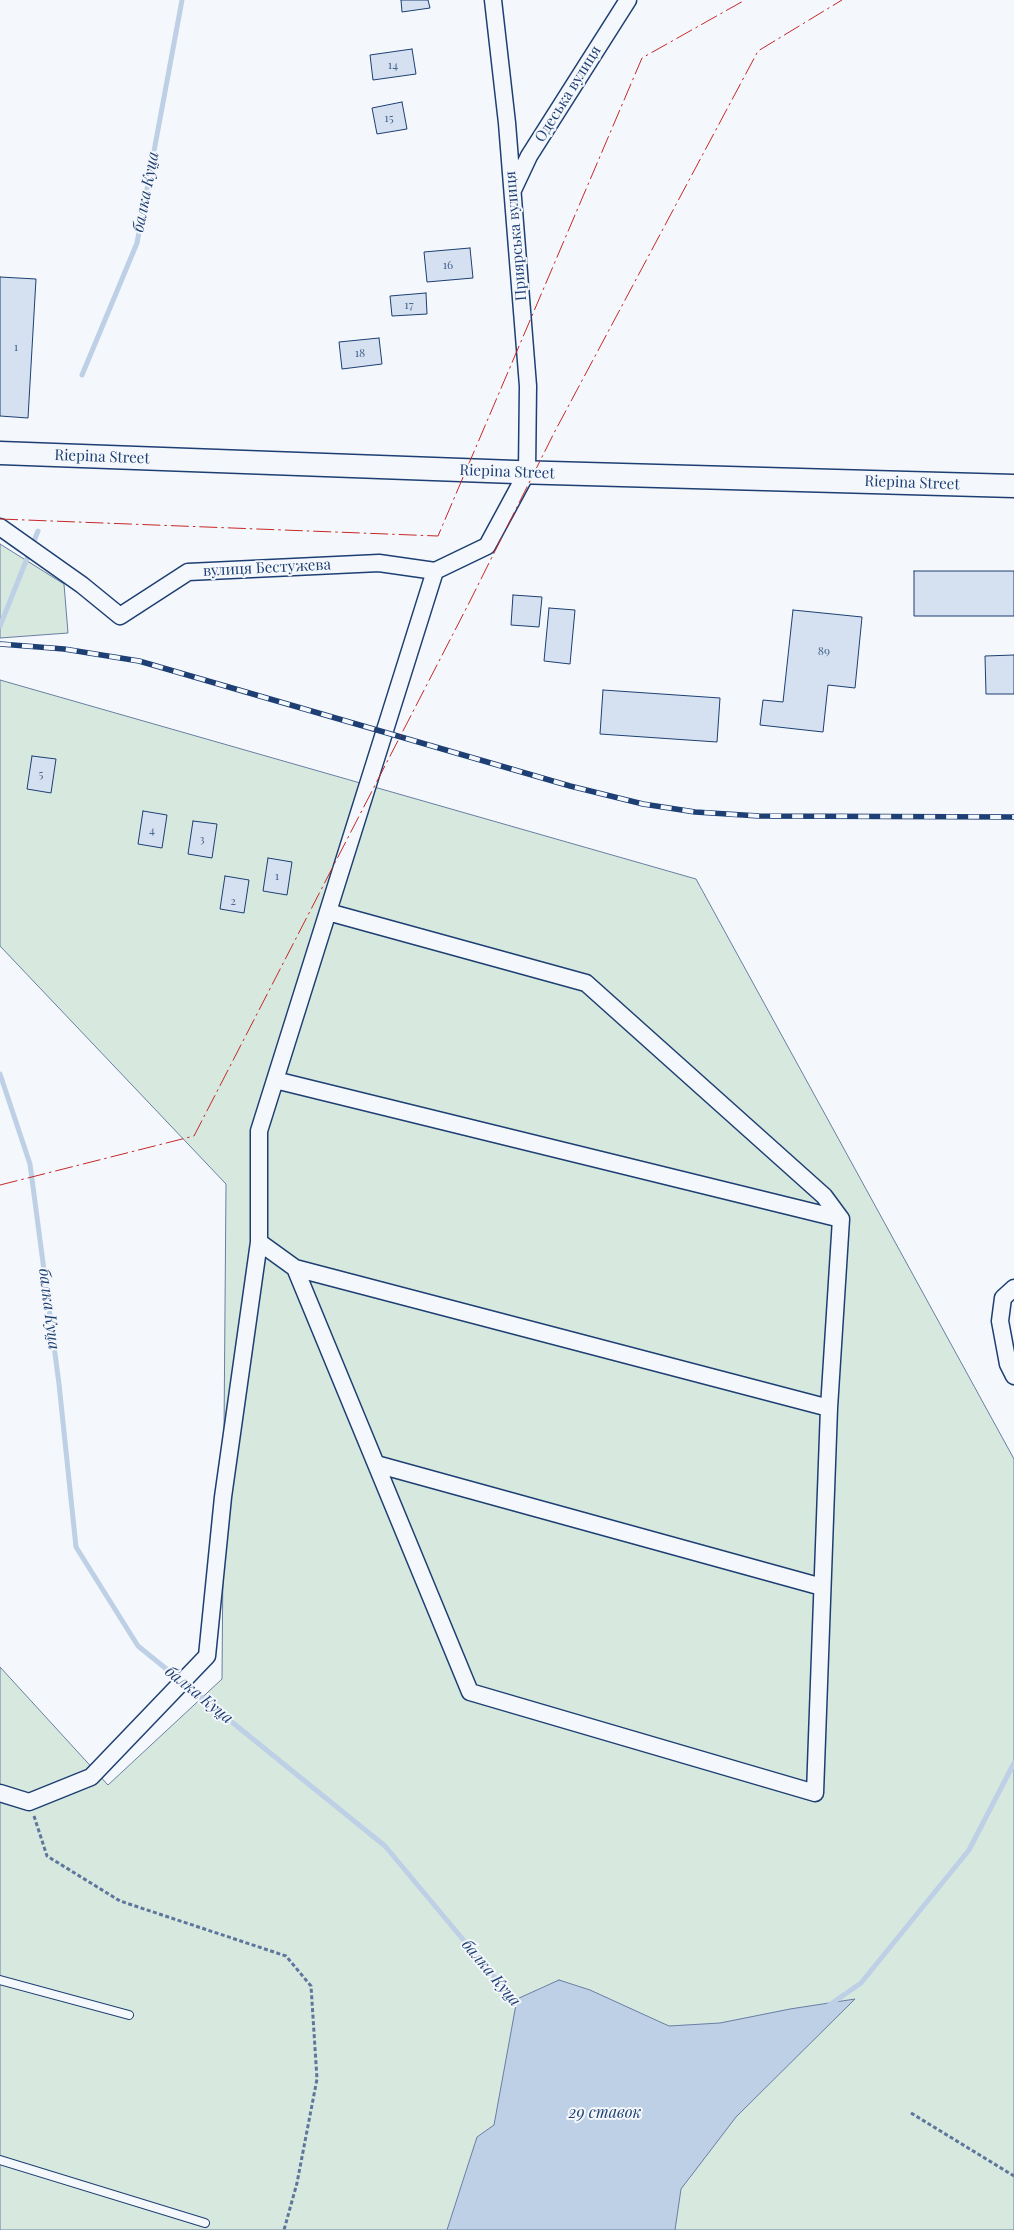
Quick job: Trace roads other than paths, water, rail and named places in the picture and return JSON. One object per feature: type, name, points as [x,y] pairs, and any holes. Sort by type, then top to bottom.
[{"type":"street","name":"Приярська вулиця","points":[[492,0],[507,123],[528,386],[527,472]]},
{"type":"street","name":"Одеська вулиця","points":[[513,192],[529,156],[628,0]]},
{"type":"street","name":"Riepina Street","points":[[0,453],[527,472],[1014,486]]},
{"type":"street","points":[[0,1793],[29,1802],[92,1777],[207,1656],[223,1497],[259,1242],[259,1131],[436,571],[487,546],[527,472]]},
{"type":"street","name":"вулиця Бестужева","points":[[0,527],[82,585],[120,616],[188,572],[379,562],[436,571]]},
{"type":"street","points":[[295,1268],[470,1692],[815,1793],[829,1408],[841,1219],[824,1196],[586,984],[328,912]]},
{"type":"street","points":[[275,1080],[841,1219]]},
{"type":"street","points":[[259,1242],[295,1268],[829,1408]]},
{"type":"street","points":[[1014,1288],[1003,1298],[1000,1320],[1008,1364],[1014,1376]]},
{"type":"street","points":[[376,1464],[822,1587]]},
{"type":"lane","points":[[0,1980],[129,2015]]},
{"type":"lane","points":[[0,2160],[205,2223]]},
{"type":"water","name":"29 ставок","points":[[559,1980],[590,1990],[669,2026],[720,2023],[790,2009],[855,1999],[736,2117],[681,2189],[675,2230],[447,2230],[477,2137],[494,2125],[517,1999]]},
{"type":"waterway","name":"балка Куца","points":[[82,375],[137,243],[182,0]]},
{"type":"waterway","name":"балка Куца","points":[[0,626],[38,531]]},
{"type":"waterway","name":"балка Куца","points":[[0,1074],[30,1164],[59,1384],[76,1547],[138,1646],[385,1846],[521,2009]]},
{"type":"waterway","points":[[828,2006],[861,1983],[969,1850],[1014,1763]]},
{"type":"railway","points":[[0,644],[64,649],[139,661],[570,786],[643,804],[695,812],[759,816],[1014,817]]}]
